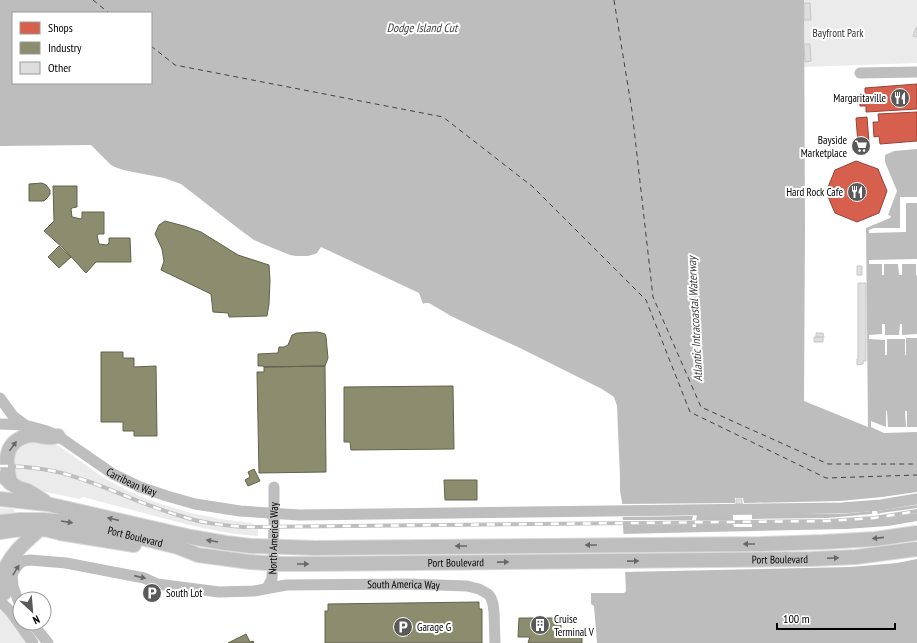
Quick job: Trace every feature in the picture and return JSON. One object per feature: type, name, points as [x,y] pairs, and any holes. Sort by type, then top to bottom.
[{"type":"main road","points":[[10,483],[7,458],[10,448],[17,440],[33,434],[48,438],[58,436]]},
{"type":"main road","points":[[0,470],[10,483],[28,491],[47,504]]},
{"type":"main road","name":"Port Boulevard","points":[[0,499],[47,504],[190,537],[226,543],[251,546],[303,548],[761,544],[875,539],[917,532]]},
{"type":"main road","name":"Port Boulevard","points":[[0,522],[20,520],[58,520],[178,547],[198,555],[250,562],[281,564],[827,559],[867,556],[917,549]]},
{"type":"main road","points":[[0,532],[32,529],[51,530],[60,533],[178,554],[198,555]]},
{"type":"main road","points":[[1,594],[6,566],[22,544],[40,529]]},
{"type":"street","points":[[860,73],[917,72]]},
{"type":"street","points":[[0,398],[13,416],[25,425]]},
{"type":"street","name":"Carribean Way","points":[[0,424],[25,425],[48,431],[58,436],[113,474],[140,487],[195,504],[240,511],[299,515],[842,508],[917,499]]},
{"type":"street","name":"North America Way","points":[[267,588],[272,579],[274,487]]},
{"type":"street","points":[[15,591],[12,575],[19,564],[23,561],[30,560],[66,563],[144,578],[157,584],[219,592],[254,591],[267,588]]},
{"type":"street","name":"South America Way","points":[[267,588],[286,585],[408,584],[467,586],[479,589],[488,594],[491,598],[493,604],[495,643]]},
{"type":"street","points":[[1,594],[12,602]]},
{"type":"street","points":[[1,594],[10,611],[33,643]]},
{"type":"street","points":[[38,631],[48,643]]},
{"type":"green space","name":"Bayfront Park","points":[[804,0],[917,0],[917,63],[804,67]]},
{"type":"green space","points":[[29,438],[51,442],[62,448],[104,478],[128,491],[155,502],[187,512],[220,519],[252,523],[257,527],[258,536],[235,534],[193,526],[83,497],[79,499],[45,492],[28,486],[20,482],[15,477],[10,466],[19,442]]},
{"type":"green space","points":[[0,508],[14,509],[15,513],[0,515]]},
{"type":"green space","points":[[0,604],[12,620],[12,631],[20,631],[29,643],[0,643]]},
{"type":"water","points":[[0,0],[804,0],[804,401],[868,427],[866,228],[890,218],[891,216],[888,215],[897,191],[885,162],[885,155],[894,151],[917,149],[917,643],[597,643],[594,606],[591,604],[591,593],[624,593],[626,591],[617,406],[614,397],[602,389],[520,348],[451,316],[429,303],[423,304],[419,293],[321,247],[315,254],[308,256],[296,256],[290,255],[254,240],[181,184],[164,178],[115,167],[111,165],[91,145],[0,146]]},
{"type":"pier","points":[[900,197],[917,197],[917,203],[906,203],[906,232],[869,233],[869,230],[874,228],[900,228]]},
{"type":"pier","points":[[917,259],[917,275],[916,264],[902,264],[902,275],[899,275],[898,264],[884,264],[884,275],[882,275],[882,264],[869,264],[869,260]]},
{"type":"pier","points":[[882,324],[885,324],[885,335],[899,335],[900,324],[902,324],[902,335],[917,334],[917,338],[906,338],[906,355],[905,339],[887,339],[887,355],[885,355],[885,340],[869,339],[869,335],[882,334]]},
{"type":"pier","points":[[886,411],[888,427],[906,427],[905,411],[907,411],[907,427],[917,427],[917,432],[884,433],[871,427],[871,421],[886,427]]},
{"type":"pier","points":[[917,492],[917,505],[877,511],[878,514],[917,508],[917,513],[882,518],[827,522],[752,523],[752,527],[734,527],[733,523],[696,524],[696,527],[693,527],[692,524],[621,525],[621,520],[692,520],[693,516],[620,517],[620,504],[735,503],[735,498],[743,498],[744,503],[840,501]],"holes":[[[872,511],[872,514],[827,518],[752,519],[752,514],[842,514]],[[697,515],[733,515],[733,520],[696,520]]]},
{"type":"pier","points":[[917,521],[917,559],[897,563],[850,567],[623,572],[621,534],[846,529],[888,526]]},
{"type":"building: Shops","name":"Bayside Marketplace","points":[[917,84],[917,109],[866,112],[866,106],[860,106],[859,94],[865,94],[865,88]]},
{"type":"building: Shops","name":"Bayside Marketplace","points":[[917,112],[917,141],[880,144],[879,136],[874,137],[873,122],[879,122],[878,114]]},
{"type":"building: Shops","points":[[867,117],[869,143],[858,144],[856,118]]},
{"type":"building: Shops","name":"Hard Rock Cafe","points":[[856,161],[878,169],[887,191],[879,213],[857,222],[835,213],[826,192],[835,170]]},
{"type":"building: Industry","points":[[42,183],[50,190],[48,197],[44,201],[29,201],[29,184]]},
{"type":"building: Industry","points":[[53,186],[77,186],[77,207],[71,209],[72,217],[81,219],[82,212],[104,212],[104,234],[97,235],[99,244],[107,245],[109,243],[109,238],[130,238],[131,262],[96,262],[86,273],[64,249],[44,231],[54,221]]},
{"type":"building: Industry","points":[[165,221],[201,232],[238,255],[269,265],[270,280],[267,316],[229,317],[228,313],[213,312],[211,294],[161,270],[164,261],[162,249],[155,234],[159,225]]},
{"type":"building: Industry","points":[[59,246],[71,257],[59,268],[48,257]]},
{"type":"building: Industry","points":[[317,332],[325,334],[326,337],[328,358],[325,366],[258,366],[258,354],[278,353],[279,347],[288,345],[292,335],[297,333]]},
{"type":"building: Industry","points":[[101,352],[123,352],[123,358],[134,358],[134,367],[156,366],[157,436],[134,436],[134,431],[123,431],[123,422],[101,422]]},
{"type":"building: Industry","points":[[325,366],[326,472],[259,473],[257,372],[264,372],[264,367]]},
{"type":"building: Industry","points":[[453,386],[454,449],[351,450],[350,442],[344,442],[344,387]]},
{"type":"building: Industry","points":[[254,469],[260,481],[248,486],[245,480],[250,477],[248,472]]},
{"type":"building: Industry","points":[[444,480],[477,480],[477,500],[445,500]]},
{"type":"building: Industry","name":"Garage G","points":[[479,602],[479,609],[482,609],[482,643],[325,643],[325,611],[328,611],[328,604]]},
{"type":"building: Industry","name":"Cruise Terminal V","points":[[519,618],[561,618],[561,632],[566,635],[573,631],[582,634],[582,643],[528,643],[530,637],[518,637]]},
{"type":"building: Industry","points":[[246,634],[250,642],[253,641],[254,643],[228,643]]},
{"type":"building: Other","points":[[804,3],[810,3],[811,20],[804,20]]},
{"type":"building: Other","points":[[917,28],[917,37],[913,36]]},
{"type":"building: Other","points":[[804,44],[810,44],[811,61],[805,62]]},
{"type":"building: Other","points":[[857,266],[862,266],[862,275],[857,275]]},
{"type":"building: Other","points":[[858,283],[866,283],[866,361],[863,361],[863,364],[857,365],[858,359]]},
{"type":"building: Other","points":[[816,333],[823,333],[824,337],[816,337]]},
{"type":"building: Other","points":[[814,337],[823,337],[823,342],[814,342]]},
{"type":"building: Other","points":[[736,499],[742,499],[742,504],[736,504]]},
{"type":"ferry route","points":[[93,0],[108,12]]},
{"type":"ferry route","points":[[614,0],[632,111],[653,297],[701,407],[828,464],[917,464]]},
{"type":"ferry route","points":[[152,47],[175,65],[443,117],[533,187],[646,300],[690,412],[826,478],[917,475]]},
{"type":"railway","points":[[0,466],[30,467],[59,472],[91,482],[168,512],[196,520],[243,527],[827,521],[874,518],[917,511]]},
{"type":"place","name":"Margaritaville","points":[[900,98]]},
{"type":"place","name":"Bayside Marketplace","points":[[861,146]]},
{"type":"place","name":"Hard Rock Cafe","points":[[857,192]]},
{"type":"place","name":"South Lot","points":[[152,593]]},
{"type":"place","name":"Cruise Terminal V","points":[[540,625]]},
{"type":"place","name":"Garage G","points":[[403,627]]},
{"type":"water label","name":"Dodge Island Cut","points":[[422,28]]},
{"type":"water label","name":"Atlantic Intracoastal Waterway","points":[[695,319]]}]
